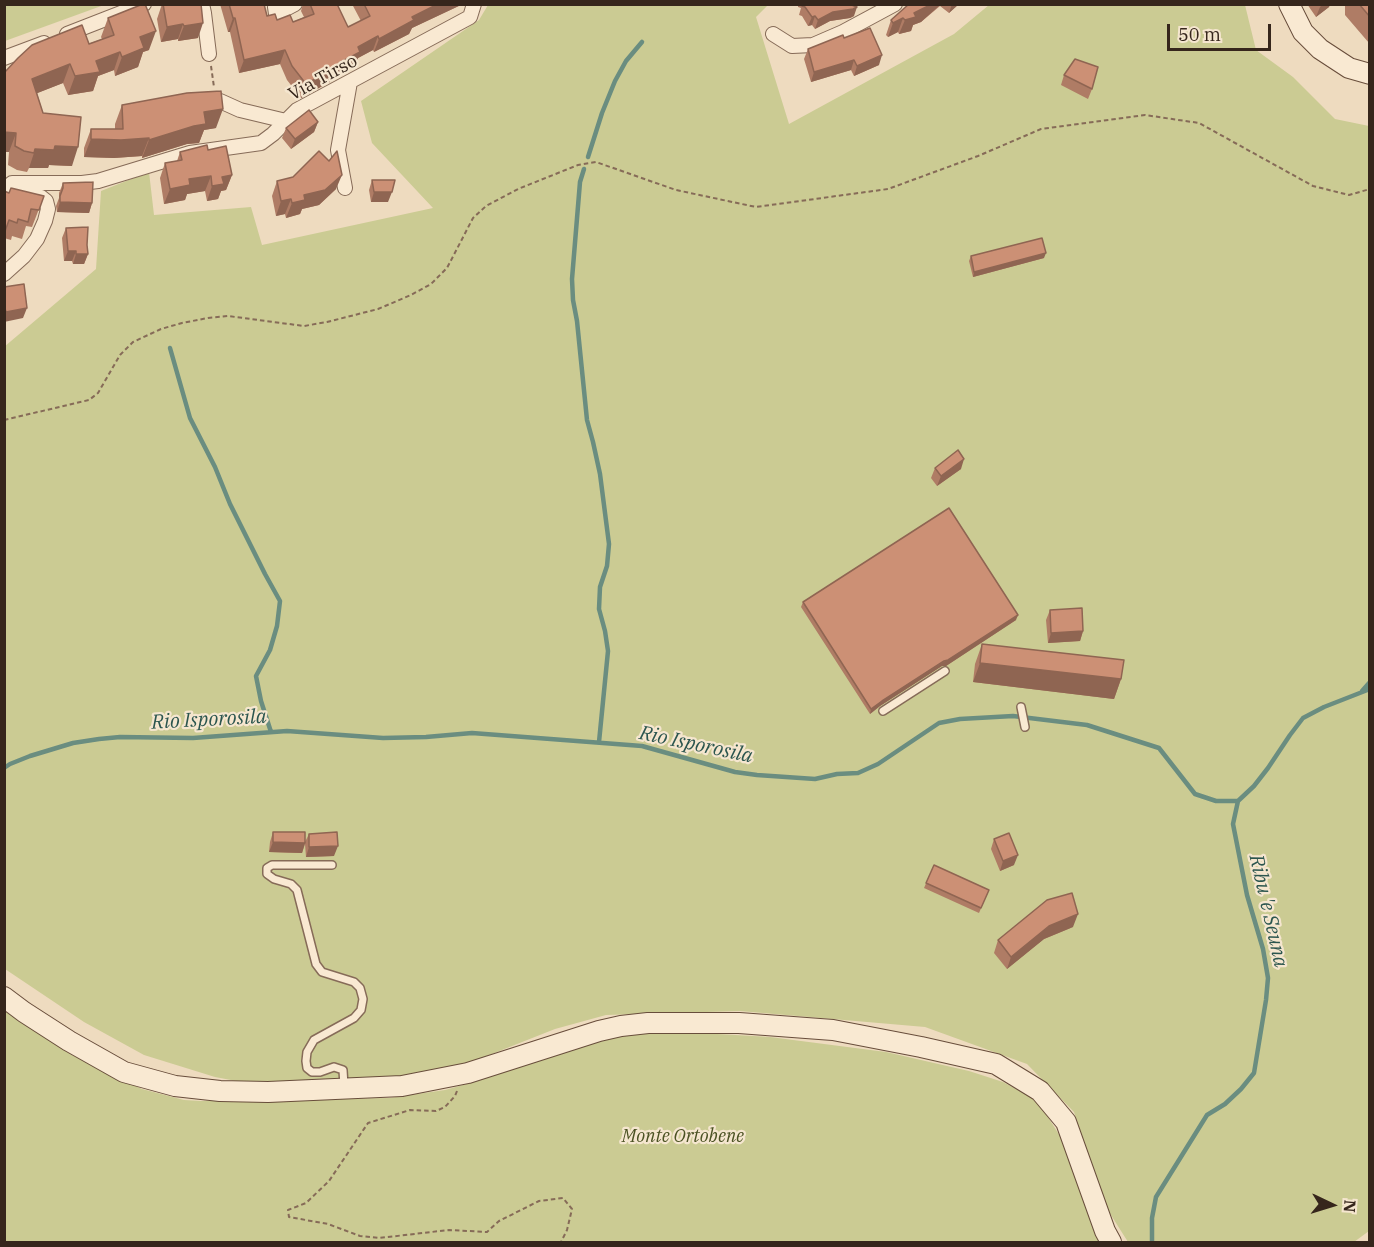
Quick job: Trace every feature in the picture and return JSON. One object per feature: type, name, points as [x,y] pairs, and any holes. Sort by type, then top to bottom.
[{"type":"main road","points":[[1289,4],[1303,32],[1320,49],[1349,68],[1370,74]]},
{"type":"main road","points":[[4,997],[69,1041],[124,1072],[175,1086],[220,1091],[268,1092],[402,1086],[468,1074],[598,1032],[621,1026],[648,1023],[739,1023],[833,1030],[921,1047],[996,1064],[1040,1091],[1066,1122],[1111,1242]]},
{"type":"street","points":[[4,58],[144,4]]},
{"type":"street","points":[[202,4],[209,54]]},
{"type":"street","points":[[275,11],[295,4]]},
{"type":"street","name":"Via Tirso","points":[[6,185],[98,181],[190,153],[261,143],[297,110],[470,17],[474,4]]},
{"type":"street","points":[[774,34],[792,46],[813,45],[895,4]]},
{"type":"street","points":[[345,188],[338,150],[350,82]]},
{"type":"street","points":[[190,101],[207,99],[220,101],[240,111],[286,121]]},
{"type":"street","points":[[4,274],[24,256],[37,239],[48,208],[46,201],[41,197],[6,185]]},
{"type":"lane","points":[[883,711],[945,671]]},
{"type":"lane","points":[[1021,707],[1025,727]]},
{"type":"lane","points":[[332,865],[272,865],[267,868],[267,874],[274,879],[291,884],[297,890],[315,964],[322,972],[354,982],[360,988],[363,999],[361,1010],[354,1018],[314,1040],[307,1052],[307,1068],[312,1072],[334,1067],[343,1070],[344,1089]]},
{"type":"path","points":[[209,54],[215,93]]},
{"type":"path","points":[[4,420],[89,400],[98,393],[120,355],[133,342],[161,329],[199,319],[228,316],[303,326],[378,309],[411,295],[431,284],[447,268],[473,218],[486,206],[518,189],[578,165],[596,162],[676,190],[756,207],[888,189],[978,156],[1041,129],[1145,115],[1199,123],[1313,186],[1349,195],[1370,189]]},
{"type":"path","points":[[468,1074],[455,1096],[445,1107],[436,1112],[410,1110],[368,1123],[328,1181],[306,1203],[288,1210],[289,1217],[328,1224],[360,1236],[379,1238],[449,1230],[487,1232],[499,1221],[539,1201],[563,1198],[572,1209],[567,1230],[561,1242]]},
{"type":"green space","points":[[5,4],[104,4],[104,5],[5,41]]},
{"type":"green space","points":[[488,5],[768,5],[756,17],[789,124],[954,34],[989,5],[1245,5],[1256,50],[1293,77],[1335,119],[1369,126],[1369,1231],[1354,1242],[1128,1242],[1104,1204],[1074,1112],[1027,1064],[925,1027],[740,1011],[606,1015],[555,1029],[464,1065],[387,1080],[252,1084],[215,1077],[144,1055],[84,1022],[5,969],[4,347],[96,269],[101,191],[149,172],[154,215],[251,207],[262,245],[433,208],[372,143],[361,101],[479,20]]},
{"type":"green space","name":"Monte Ortobene","points":[[4,1005],[72,1055],[142,1089],[184,1100],[201,1101],[389,1098],[445,1090],[600,1040],[634,1034],[683,1032],[770,1037],[886,1052],[969,1071],[1003,1082],[1033,1098],[1067,1147],[1102,1242],[5,1242]]},
{"type":"building","points":[[145,4],[156,31],[140,37],[144,48],[122,57],[120,52],[96,61],[100,72],[75,76],[70,64],[32,79],[43,113],[81,117],[78,147],[55,146],[54,150],[35,149],[34,153],[15,146],[16,133],[4,132],[4,73],[32,45],[82,25],[89,44],[114,35],[108,18]]},
{"type":"building","points":[[163,4],[201,4],[203,23],[167,27]]},
{"type":"building","points":[[229,4],[264,4],[267,16],[275,14],[277,20],[290,15],[293,22],[314,14],[310,4],[337,4],[348,27],[370,16],[364,4],[438,4],[412,17],[414,20],[379,39],[378,36],[358,47],[360,52],[306,84],[292,66],[285,50],[244,60],[235,18],[233,18]]},
{"type":"building","points":[[802,4],[849,4],[857,7],[833,12],[818,20],[815,16],[812,17]]},
{"type":"building","points":[[909,4],[930,4],[914,13],[916,17],[905,20],[903,18],[893,23],[891,20]]},
{"type":"building","points":[[1359,4],[1370,4],[1370,17]]},
{"type":"building","points":[[870,28],[882,55],[857,66],[854,60],[814,72],[808,49],[843,35],[844,38]]},
{"type":"building","points":[[1075,59],[1098,67],[1092,89],[1064,75]]},
{"type":"building","points":[[221,91],[223,109],[204,112],[206,124],[149,140],[149,138],[91,139],[91,129],[123,129],[122,105],[187,93]]},
{"type":"building","points":[[309,110],[318,122],[295,139],[286,128]]},
{"type":"building","points":[[207,145],[208,150],[226,146],[232,175],[222,177],[224,184],[212,186],[211,176],[189,179],[190,185],[170,189],[165,163],[182,160],[180,152]]},
{"type":"building","points":[[319,151],[329,161],[337,151],[342,175],[325,190],[304,195],[305,200],[292,203],[291,199],[281,201],[277,181],[293,177]]},
{"type":"building","points":[[372,180],[395,180],[392,192],[374,192]]},
{"type":"building","points":[[93,182],[92,203],[60,202],[63,183]]},
{"type":"building","points":[[11,188],[44,196],[39,210],[31,209],[28,222],[18,219],[17,223],[9,220],[4,234],[4,191],[9,193]]},
{"type":"building","points":[[88,227],[88,254],[68,251],[66,228]]},
{"type":"building","points":[[1042,238],[1046,253],[974,272],[971,256]]},
{"type":"building","points":[[24,284],[27,308],[6,312],[4,287]]},
{"type":"building","points":[[958,450],[964,459],[941,476],[935,468]]},
{"type":"building","points":[[949,508],[1018,615],[871,709],[803,602]]},
{"type":"building","points":[[1082,608],[1083,631],[1051,633],[1050,610]]},
{"type":"building","points":[[982,644],[1124,660],[1121,679],[980,663]]},
{"type":"building","points":[[273,832],[305,832],[305,843],[273,842]]},
{"type":"building","points":[[337,832],[338,846],[309,847],[309,834]]},
{"type":"building","points":[[1009,833],[1018,855],[1003,861],[994,839]]},
{"type":"building","points":[[934,865],[989,890],[981,908],[926,883]]},
{"type":"building","points":[[1072,893],[1078,914],[1049,926],[1011,957],[998,940],[1047,900]]},
{"type":"waterway","points":[[588,157],[615,81],[626,61],[642,42]]},
{"type":"waterway","points":[[584,169],[580,182],[572,279],[573,300],[587,420],[600,474],[609,544],[607,566],[600,587],[599,609],[608,651],[599,742]]},
{"type":"waterway","points":[[170,348],[190,418],[215,467],[230,504],[280,601],[277,626],[270,650],[256,676],[271,732]]},
{"type":"waterway","name":"Rio Isporosila","points":[[1362,691],[1370,682]]},
{"type":"waterway","name":"Rio Isporosila","points":[[4,768],[30,756],[73,743],[120,737],[193,738],[287,731],[383,738],[472,733],[642,746],[735,772],[815,779],[837,774],[858,773],[878,764],[939,723],[960,719],[1013,716],[1087,725],[1159,748],[1195,794],[1216,801],[1238,801],[1254,786],[1303,718],[1370,689]]},
{"type":"waterway","name":"Ribu 'e Seuna","points":[[1152,1242],[1152,1218],[1156,1197],[1207,1115],[1225,1104],[1254,1073],[1268,978],[1263,949],[1247,895],[1233,824],[1238,801]]}]
